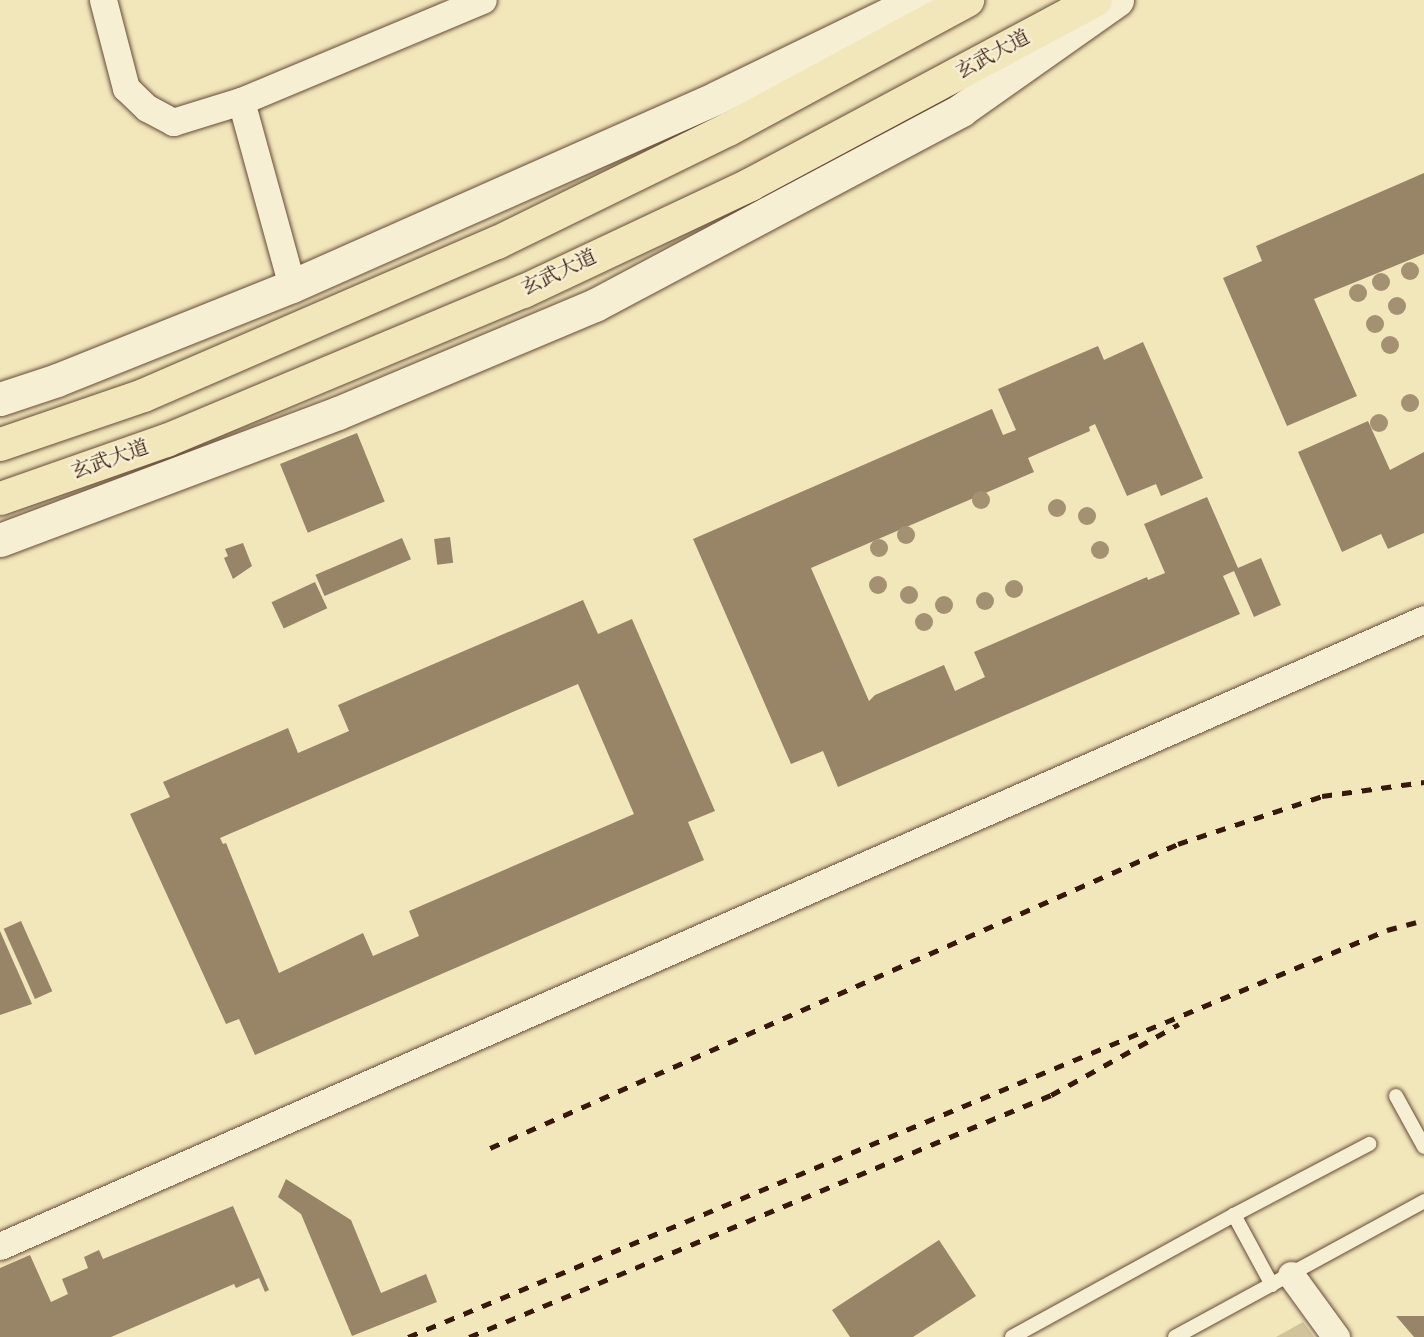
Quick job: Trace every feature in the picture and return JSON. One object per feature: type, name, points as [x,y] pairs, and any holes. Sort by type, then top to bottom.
[{"type":"highway","points":[[0,444],[143,395],[497,242],[728,129],[968,0]]},
{"type":"highway","name":"玄武大道","points":[[0,498],[166,440],[523,291],[750,184],[1095,0]]},
{"type":"street","points":[[103,0],[126,88],[147,108],[173,122],[241,101],[483,0]]},
{"type":"street","points":[[0,399],[57,380],[292,286],[718,97],[918,0]]},
{"type":"street","points":[[0,540],[338,413],[595,305],[961,110],[1117,0]]},
{"type":"street","points":[[241,101],[292,286]]},
{"type":"street","points":[[0,1246],[1424,618]]},
{"type":"street","points":[[1281,1280],[1336,1337]]},
{"type":"lane","points":[[1396,1096],[1424,1147]]},
{"type":"lane","points":[[1012,1337],[1369,1144]]},
{"type":"lane","points":[[1175,1337],[1424,1202]]},
{"type":"lane","points":[[1234,1215],[1281,1280]]},
{"type":"shaded area","points":[[1303,1322],[1314,1337],[1276,1337]]},
{"type":"building","points":[[1424,173],[1424,254],[1314,299],[1357,396],[1287,426],[1223,278],[1262,261],[1256,246]]},
{"type":"building","points":[[1143,342],[1203,478],[1161,496],[1156,484],[1127,496],[1095,424],[1089,427],[1090,431],[1028,458],[1034,472],[811,568],[869,701],[875,695],[944,665],[955,691],[985,677],[974,652],[1147,577],[1148,580],[1165,573],[1144,524],[1207,497],[1238,568],[1261,558],[1281,605],[1254,617],[1234,571],[1223,576],[1240,614],[838,787],[823,751],[791,764],[693,539],[992,409],[1003,435],[1016,430],[998,389],[1098,346],[1104,360]]},
{"type":"building","points":[[1368,421],[1390,470],[1424,452],[1424,533],[1388,549],[1381,534],[1342,552],[1298,452]]},
{"type":"building","points":[[357,433],[385,502],[308,533],[280,464]]},
{"type":"building","points":[[450,537],[453,563],[437,565],[434,539]]},
{"type":"building","points":[[402,538],[411,559],[324,596],[315,575]]},
{"type":"building","points":[[243,543],[252,566],[233,579],[224,558],[228,556],[225,549]]},
{"type":"building","points":[[315,582],[327,608],[284,629],[271,602]]},
{"type":"building","points":[[583,600],[598,634],[632,619],[715,811],[688,822],[704,860],[255,1055],[239,1019],[226,1024],[130,814],[170,797],[163,782],[288,728],[298,753],[349,731],[338,705]],"holes":[[[578,684],[634,814],[409,911],[419,936],[373,956],[363,933],[279,973],[226,843],[223,844],[220,838]]]},
{"type":"building","points":[[21,921],[52,991],[35,999],[4,929]]},
{"type":"building","points":[[0,931],[32,1004],[0,1015]]},
{"type":"building","points":[[286,1179],[351,1220],[381,1293],[426,1274],[437,1302],[352,1336],[301,1214],[278,1197]]},
{"type":"building","points":[[233,1206],[269,1290],[265,1292],[259,1278],[236,1288],[234,1284],[111,1337],[0,1337],[0,1268],[30,1255],[51,1302],[68,1294],[62,1279],[88,1268],[84,1257],[99,1250],[103,1259]]},
{"type":"building","points":[[939,1240],[976,1296],[913,1337],[850,1337],[832,1310]]},
{"type":"building","points":[[1396,1316],[1424,1316],[1424,1337],[1414,1337]]},
{"type":"railway","points":[[490,1148],[1178,844],[1322,796],[1424,782]]},
{"type":"railway","points":[[408,1337],[1387,930],[1424,920]]},
{"type":"railway","points":[[469,1337],[1051,1095],[1179,1024]]}]
